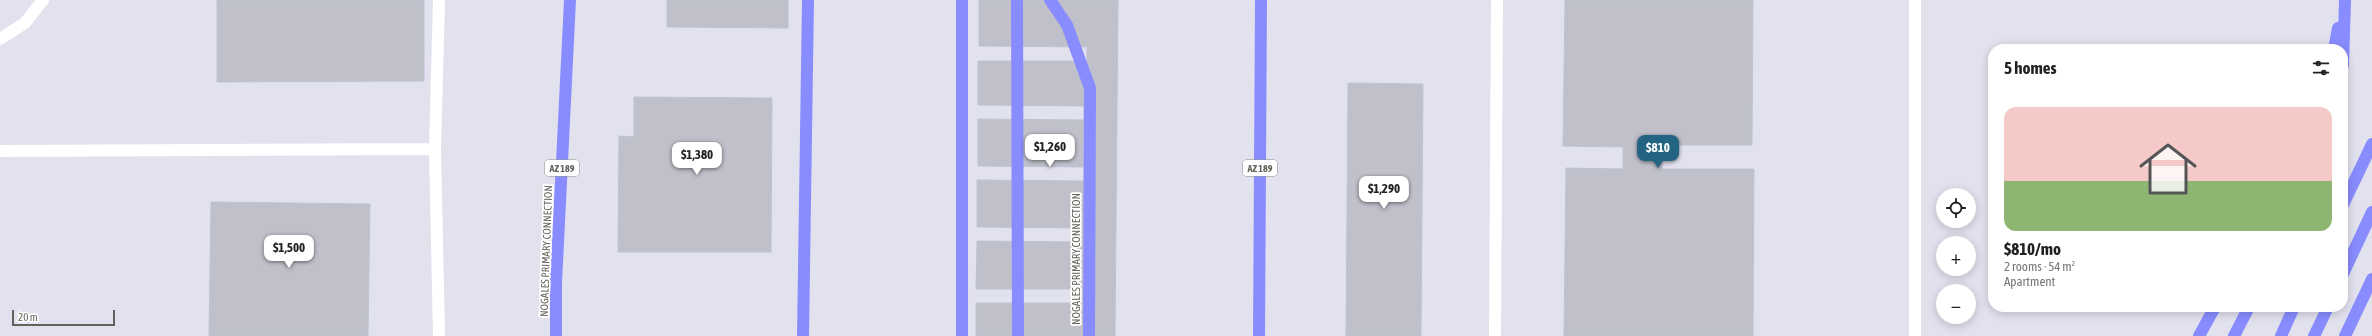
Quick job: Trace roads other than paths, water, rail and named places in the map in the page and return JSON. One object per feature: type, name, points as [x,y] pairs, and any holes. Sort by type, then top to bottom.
[{"type":"highway","name":"NOGALES PRIMARY CONNECTION","points":[[556,336],[556,283],[570,0]]},
{"type":"highway","points":[[803,336],[808,0]]},
{"type":"highway","points":[[962,0],[962,336]]},
{"type":"highway","points":[[1017,0],[1018,336]]},
{"type":"highway","name":"NOGALES PRIMARY CONNECTION","points":[[1050,0],[1067,25],[1090,88],[1089,336]]},
{"type":"highway","name":"AZ 189","points":[[1258,336],[1261,0]]},
{"type":"highway","points":[[2335,44],[2342,0]]},
{"type":"highway","points":[[2344,44],[2345,0]]},
{"type":"highway","points":[[2348,194],[2372,144]]},
{"type":"highway","points":[[2348,263],[2372,212]]},
{"type":"highway","points":[[2345,336],[2372,279]]},
{"type":"highway","points":[[957,336],[962,296]]},
{"type":"highway","points":[[2199,336],[2212,312]]},
{"type":"highway","points":[[2234,336],[2246,312]]},
{"type":"highway","points":[[2280,336],[2292,312]]},
{"type":"highway","points":[[2314,336],[2326,312]]},
{"type":"street","points":[[0,39],[25,23],[43,0]]},
{"type":"street","points":[[438,336],[436,149],[439,0]]},
{"type":"street","points":[[1495,336],[1497,0]]},
{"type":"street","points":[[1915,0],[1915,336]]},
{"type":"street","points":[[0,151],[436,149]]}]
